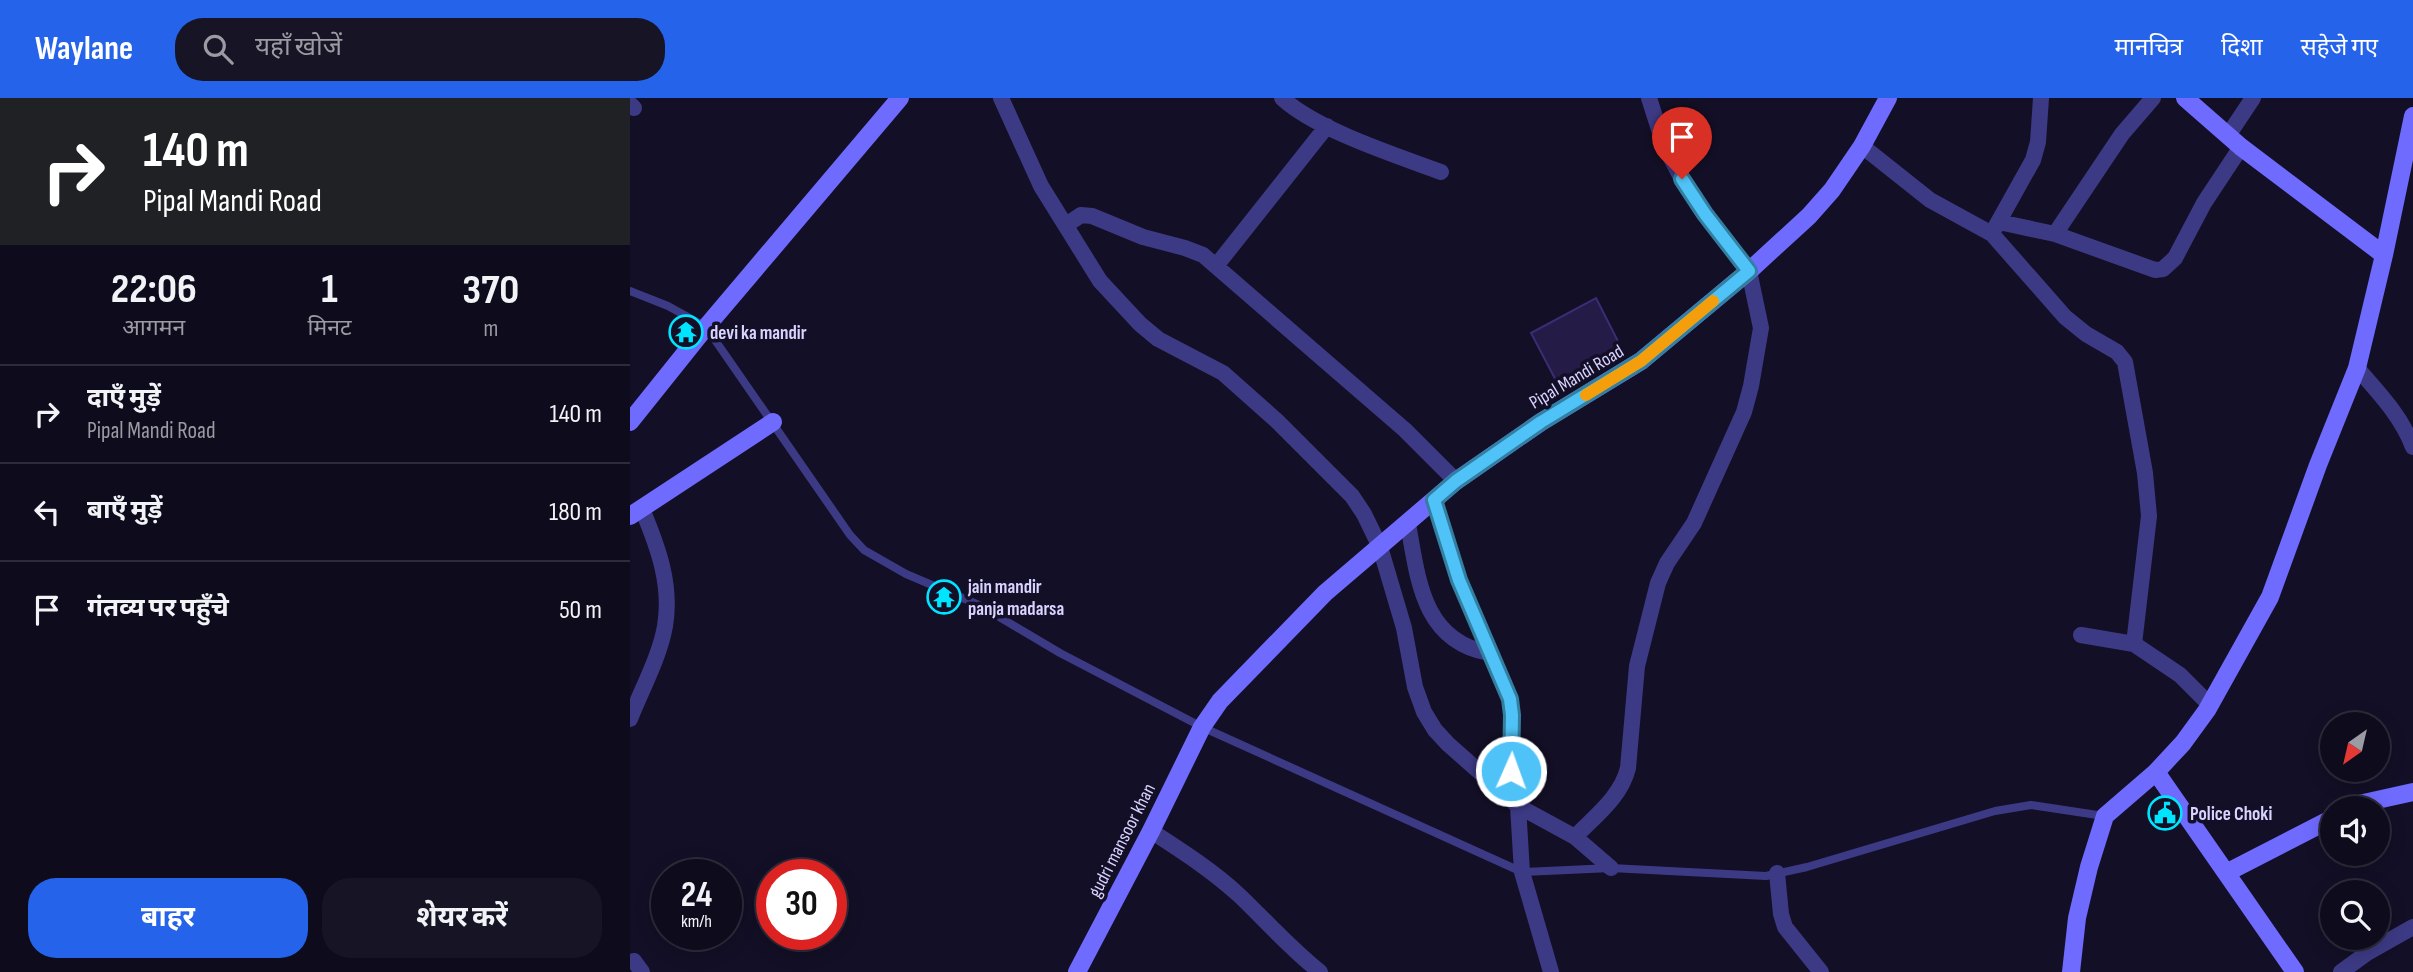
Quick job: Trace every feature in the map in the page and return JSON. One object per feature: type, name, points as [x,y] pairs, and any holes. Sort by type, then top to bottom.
[{"type":"street","points":[[630,422],[706,327],[900,98]]},
{"type":"street","points":[[1001,98],[1041,186],[1100,281],[1140,324],[1172,348],[1223,373],[1277,421],[1352,496],[1380,547],[1404,628],[1415,688],[1424,712],[1435,730],[1518,806],[1575,838],[1611,868]]},
{"type":"street","points":[[1282,98],[1298,111],[1327,126],[1441,172]]},
{"type":"street","points":[[1575,838],[1625,781],[1637,666],[1658,583],[1667,563],[1694,523],[1744,412],[1761,328],[1749,271],[1682,179],[1664,145],[1648,98]]},
{"type":"street","name":"Pipal Mandi Road","points":[[1202,727],[1220,701],[1325,593],[1456,481],[1541,422],[1641,361],[1749,271],[1809,216],[1832,190],[1862,146],[1888,98]]},
{"type":"street","points":[[1995,228],[2033,160],[2039,142],[2041,98]]},
{"type":"street","points":[[2055,234],[2122,134],[2153,98]]},
{"type":"street","points":[[2186,98],[2235,141],[2384,256]]},
{"type":"street","points":[[1862,146],[1930,200],[1995,228],[2055,234],[2155,270],[2163,269],[2175,258],[2235,141],[2253,98]]},
{"type":"street","points":[[2071,972],[2077,918],[2105,816],[2156,772],[2183,743],[2210,705],[2270,597],[2357,368],[2413,116]]},
{"type":"street","points":[[1216,266],[1327,126]]},
{"type":"street","points":[[1066,225],[1081,215],[1092,216],[1143,237],[1195,251],[1216,266],[1405,430],[1456,481]]},
{"type":"street","points":[[1995,228],[2064,317],[2086,334],[2118,352],[2125,362],[2145,473],[2148,516],[2134,644]]},
{"type":"street","points":[[2357,368],[2392,409],[2406,429],[2413,447]]},
{"type":"street","points":[[630,719],[665,626],[666,586],[660,553],[636,512],[773,422]]},
{"type":"street","points":[[1434,500],[1459,580],[1510,699],[1511,771],[1518,806],[1522,872],[1551,972]]},
{"type":"street","points":[[1408,523],[1420,589],[1429,609],[1458,642],[1489,653]]},
{"type":"street","points":[[2081,635],[2134,644],[2180,675],[2210,705]]},
{"type":"street","name":"gudri mansoor khan","points":[[1077,972],[1202,727]]},
{"type":"street","points":[[2156,772],[2295,972]]},
{"type":"street","points":[[2390,797],[2413,792]]},
{"type":"street","points":[[2227,873],[2320,825]]},
{"type":"street","points":[[1151,831],[1193,858],[1239,895],[1296,954],[1320,972]]},
{"type":"street","points":[[1777,873],[1785,927],[1821,972]]},
{"type":"street","points":[[2341,972],[2367,953],[2413,928]]},
{"type":"lane","points":[[630,291],[668,306],[706,327],[850,535],[864,550],[906,574],[979,605],[1060,653],[1202,727],[1522,872],[1611,868],[1766,876],[1995,810],[2031,805],[2105,816]]},
{"type":"building","points":[[1596,298],[1624,353],[1561,390],[1531,333]]},
{"type":"slow traffic","points":[[1586,395],[1641,361],[1713,301]]},
{"type":"place","name":"devi ka mandir","points":[[686,332]]},
{"type":"place","name":"jain mandir panja madarsa","points":[[944,597]]},
{"type":"place","name":"Police Choki","points":[[2165,813]]},
{"type":"route","points":[[1511,771],[1510,699],[1459,580],[1434,500],[1456,481],[1541,422],[1641,361],[1749,271],[1682,179]]}]
